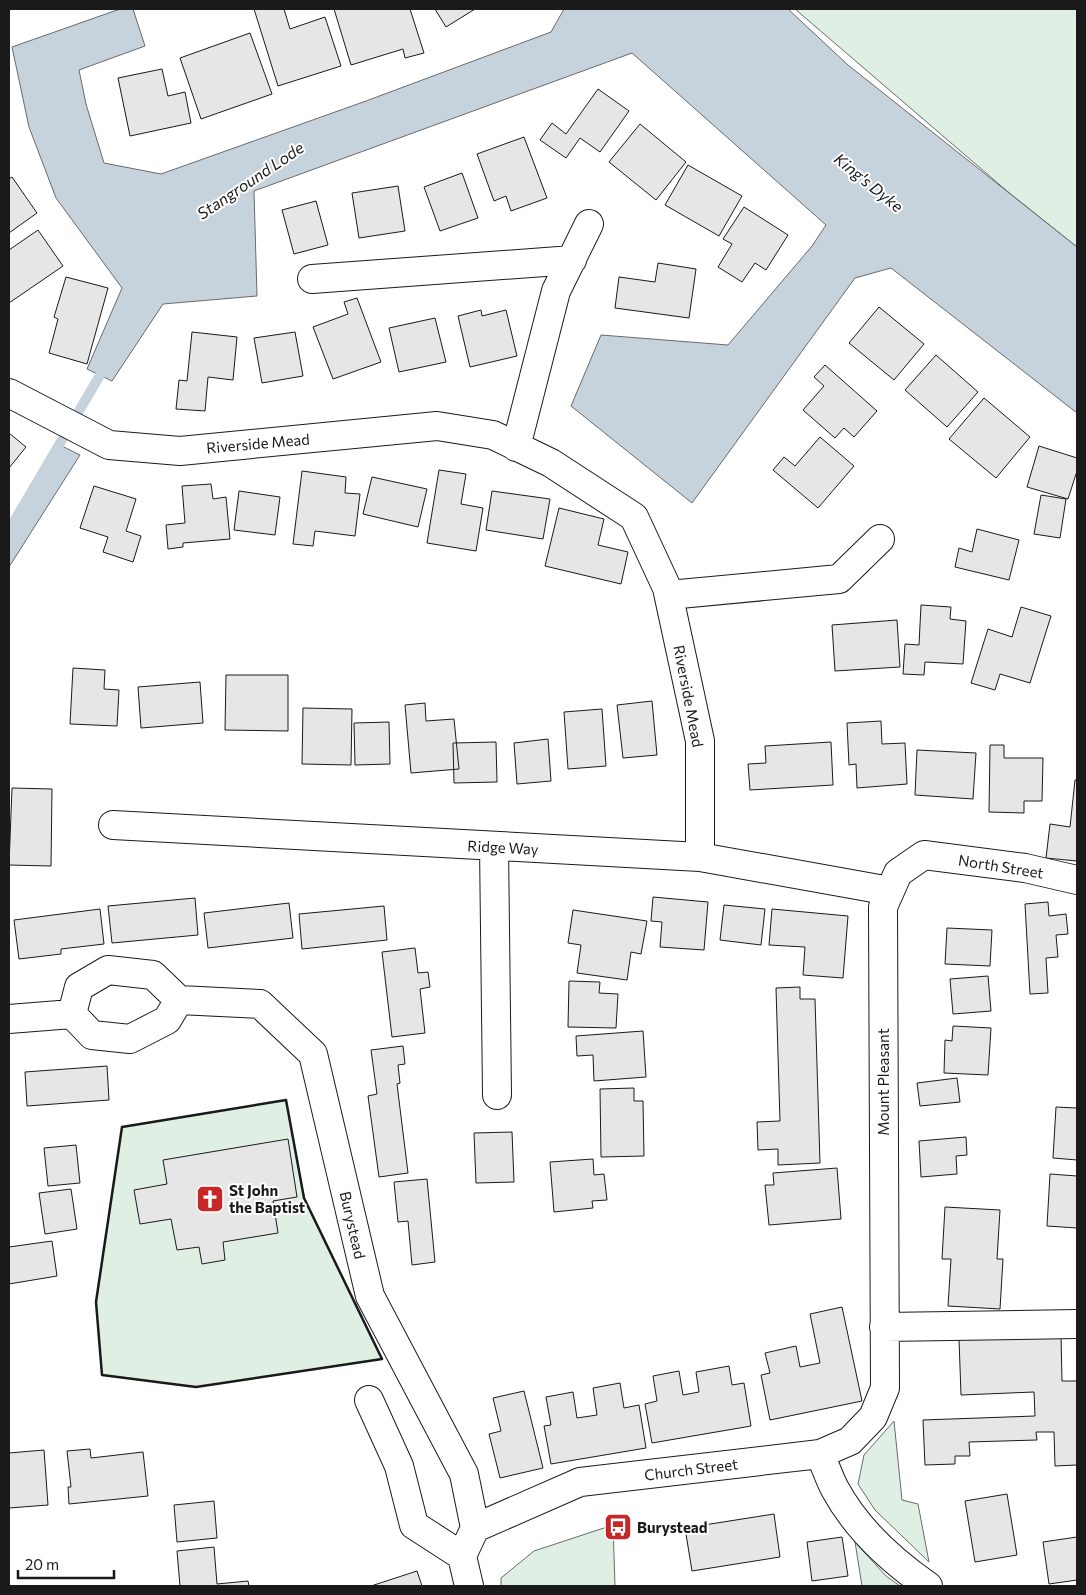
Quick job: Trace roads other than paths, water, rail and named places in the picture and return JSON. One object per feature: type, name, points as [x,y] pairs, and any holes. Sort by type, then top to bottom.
[{"type":"street","points":[[516,447],[556,292],[589,224]]},
{"type":"street","points":[[312,279],[572,260]]},
{"type":"street","name":"Riverside Mead","points":[[9,393],[109,445],[180,451],[437,426],[493,435],[551,463],[634,516],[669,595],[700,741],[700,858]]},
{"type":"street","points":[[669,595],[840,579],[880,539]]},
{"type":"street","name":"Ridge Way","points":[[114,825],[700,858],[890,892]]},
{"type":"street","points":[[494,846],[497,1095]]},
{"type":"street","name":"North Street","points":[[924,855],[1025,868],[1077,880]]},
{"type":"street","name":"Mount Pleasant","points":[[884,1327],[883,908],[898,873],[924,855]]},
{"type":"street","points":[[108,970],[153,975],[179,1000],[167,1020],[130,1039],[92,1035],[72,1014],[79,987],[108,970]]},
{"type":"street","name":"Burystead","points":[[179,1000],[260,1004],[314,1054],[370,1296],[464,1474],[475,1528]]},
{"type":"street","points":[[9,1019],[72,1014]]},
{"type":"street","points":[[884,1327],[1077,1324]]},
{"type":"street","name":"Church Street","points":[[475,1528],[580,1482],[820,1454],[850,1441],[873,1417],[885,1388],[884,1327]]},
{"type":"street","points":[[369,1400],[399,1466],[414,1525],[462,1556]]},
{"type":"street","points":[[820,1454],[834,1489],[851,1514],[898,1564],[928,1586]]},
{"type":"street","points":[[469,1586],[462,1556],[475,1528]]},
{"type":"water","name":"King's Dyke","points":[[120,9],[133,9],[145,46],[79,70],[86,104],[104,163],[161,174],[366,101],[551,32],[564,9],[788,9],[848,65],[1077,247],[1077,413],[891,268],[855,278],[692,503],[571,406],[601,335],[728,345],[812,246],[826,225],[632,53],[254,191],[257,296],[163,304],[112,381],[87,369],[122,288],[56,198],[29,127],[12,47]]},
{"type":"water","points":[[60,445],[80,455],[9,567],[9,531]]},
{"type":"waterway","name":"Stanground Lode","points":[[9,530],[106,365]]},
{"type":"place","name":"St John the Baptist","points":[[210,1199]]},
{"type":"place","name":"Burystead","points":[[618,1527]]}]
